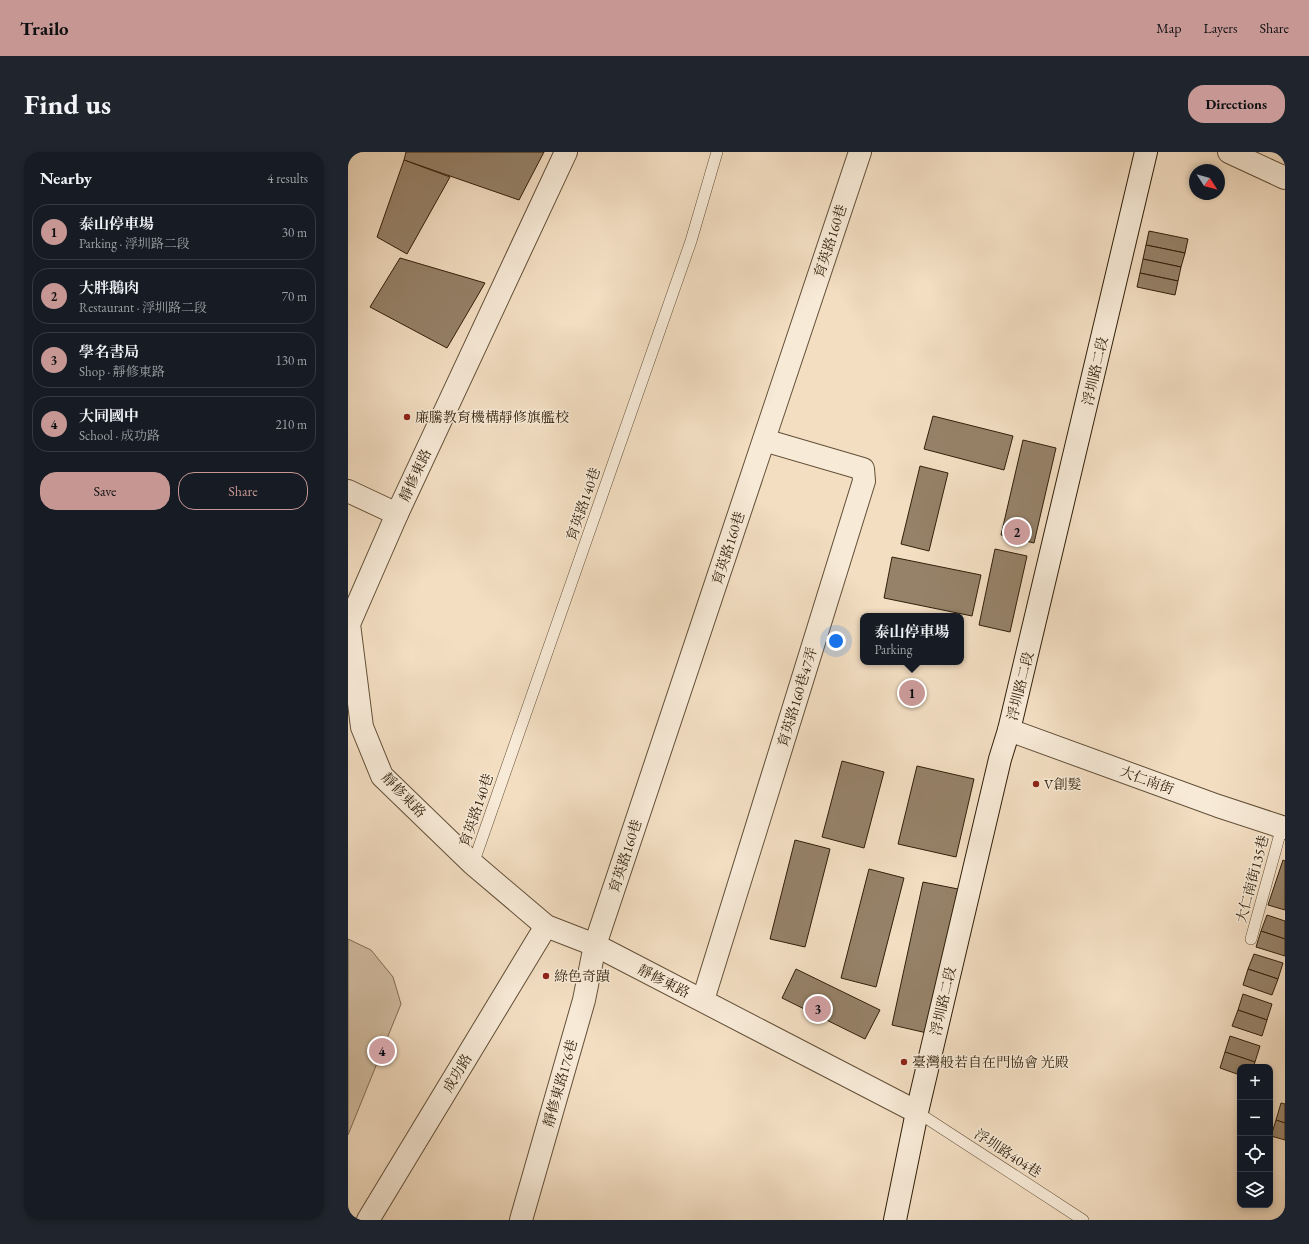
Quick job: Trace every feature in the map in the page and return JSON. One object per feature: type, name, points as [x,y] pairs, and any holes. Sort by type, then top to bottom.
[{"type":"street","name":"靜修東路","points":[[566,152],[397,514],[349,624],[362,727],[382,776],[473,864],[546,926],[595,945],[917,1112]]},
{"type":"street","name":"育英路160巷","points":[[595,945],[860,152]]},
{"type":"street","name":"浮圳路二段","points":[[895,1220],[917,1112],[1146,152]]},
{"type":"street","points":[[1229,152],[1285,178]]},
{"type":"street","name":"育英路160巷47弄","points":[[703,1000],[864,481],[863,468],[764,440]]},
{"type":"street","points":[[348,491],[397,514]]},
{"type":"street","name":"大仁南街","points":[[1009,730],[1212,803],[1284,824]]},
{"type":"street","name":"成功路","points":[[368,1220],[546,926]]},
{"type":"street","name":"靜修東路176巷","points":[[521,1220],[584,1000],[595,945]]},
{"type":"lane","name":"育英路140巷","points":[[473,864],[691,242],[717,152]]},
{"type":"lane","name":"大仁南街135巷","points":[[1251,939],[1284,824]]},
{"type":"lane","name":"浮圳路404巷","points":[[917,1112],[1083,1220]]},
{"type":"shaded area","points":[[348,939],[371,950],[393,977],[401,1004],[348,1135]]},
{"type":"building","points":[[406,152],[544,152],[519,200],[404,160]]},
{"type":"building","points":[[404,160],[450,177],[407,254],[377,237]]},
{"type":"building","points":[[1149,231],[1188,239],[1185,253],[1146,245]]},
{"type":"building","points":[[1146,245],[1185,253],[1181,267],[1143,259]]},
{"type":"building","points":[[400,258],[485,283],[447,348],[370,307]]},
{"type":"building","points":[[1143,259],[1181,267],[1178,281],[1140,273]]},
{"type":"building","points":[[1140,273],[1178,281],[1175,295],[1137,287]]},
{"type":"building","points":[[933,416],[1013,436],[1004,470],[924,449]]},
{"type":"building","points":[[1023,440],[1056,448],[1034,543],[1001,535]]},
{"type":"building","points":[[920,466],[948,473],[929,551],[901,544]]},
{"type":"building","points":[[995,549],[1027,556],[1010,632],[979,625]]},
{"type":"building","points":[[892,557],[981,575],[972,616],[964,614],[964,613],[957,613],[884,598]]},
{"type":"building","points":[[842,761],[884,772],[864,848],[822,837]]},
{"type":"building","points":[[917,766],[974,779],[956,857],[898,844]]},
{"type":"building","points":[[795,840],[830,849],[805,947],[770,939]]},
{"type":"building","points":[[1283,860],[1285,861],[1285,910],[1268,905]]},
{"type":"building","points":[[869,869],[904,878],[876,987],[841,978]]},
{"type":"building","points":[[923,882],[958,889],[927,1033],[892,1025]]},
{"type":"building","points":[[1267,915],[1285,921],[1285,939],[1261,931]]},
{"type":"building","points":[[1261,931],[1285,939],[1285,956],[1256,947]]},
{"type":"building","points":[[1254,954],[1283,963],[1278,979],[1248,969]]},
{"type":"building","points":[[796,969],[880,1010],[865,1039],[782,998]]},
{"type":"building","points":[[1248,969],[1278,979],[1272,995],[1243,985]]},
{"type":"building","points":[[1243,994],[1272,1004],[1267,1020],[1238,1010]]},
{"type":"building","points":[[1238,1010],[1267,1020],[1262,1036],[1232,1026]]},
{"type":"building","points":[[1230,1036],[1260,1046],[1255,1062],[1225,1052]]},
{"type":"building","points":[[1225,1052],[1255,1062],[1254,1064],[1237,1064],[1237,1074],[1220,1068]]},
{"type":"building","points":[[1281,1103],[1285,1104],[1285,1123],[1276,1120]]},
{"type":"building","points":[[1276,1120],[1285,1123],[1285,1140],[1273,1137],[1273,1130]]},
{"type":"place","name":"廉騰教育機構靜修旗艦校","points":[[407,417]]},
{"type":"place","name":"大胖鵝肉","points":[[1017,532]]},
{"type":"place","name":"泰山停車場","points":[[912,693]]},
{"type":"place","name":"V創髮","points":[[1036,784]]},
{"type":"place","name":"綠色奇蹟","points":[[546,976]]},
{"type":"place","name":"學名書局","points":[[818,1009]]},
{"type":"place","name":"大同國中","points":[[382,1051]]},
{"type":"place","name":"臺灣般若自在門協會 光殿","points":[[904,1062]]}]
